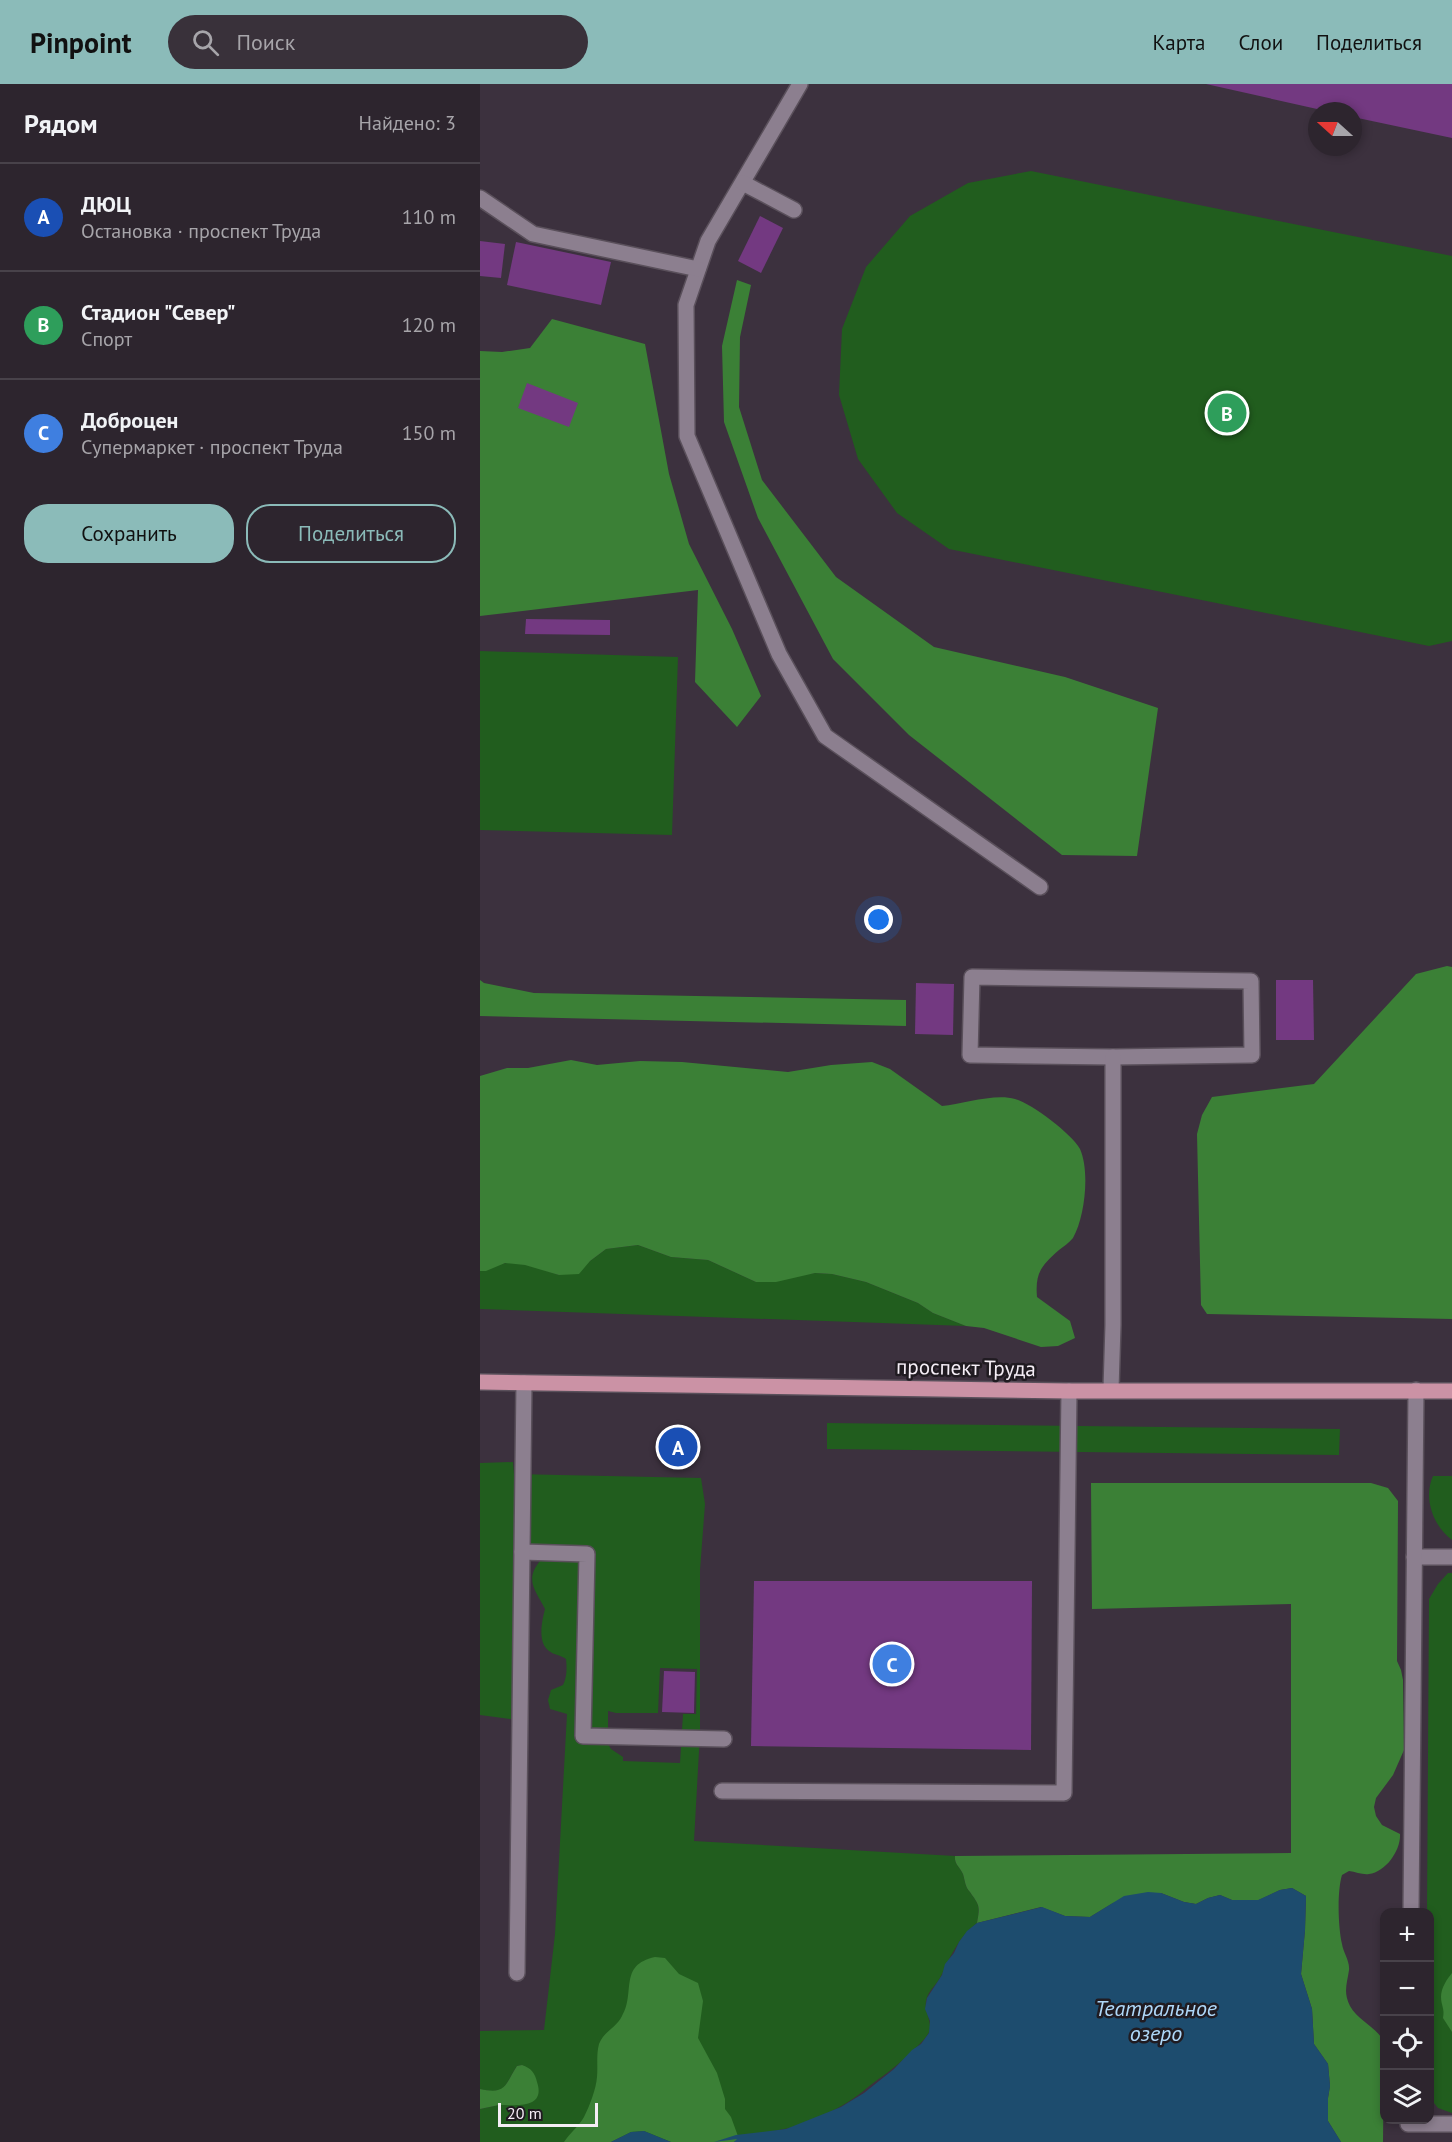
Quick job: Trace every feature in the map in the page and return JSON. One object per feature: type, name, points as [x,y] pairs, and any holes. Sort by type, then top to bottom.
[{"type":"main road","name":"проспект Труда","points":[[480,1382],[1069,1390],[1452,1390]]},
{"type":"lane","points":[[800,84],[708,241],[686,305],[687,436],[778,654],[825,736],[1040,886]]},
{"type":"lane","points":[[743,183],[794,210]]},
{"type":"lane","points":[[480,198],[532,234],[698,269]]},
{"type":"lane","points":[[972,977],[1251,981],[1252,1055],[1113,1057],[970,1055],[972,977]]},
{"type":"lane","points":[[1111,1389],[1113,1057]]},
{"type":"lane","points":[[517,1973],[524,1383]]},
{"type":"lane","points":[[722,1791],[1064,1793],[1069,1390]]},
{"type":"lane","points":[[1411,1908],[1416,1390]]},
{"type":"lane","points":[[522,1552],[587,1554],[583,1736],[724,1739]]},
{"type":"lane","points":[[1414,1557],[1452,1557]]},
{"type":"lane","points":[[1434,2124],[1452,2124]]},
{"type":"green space","points":[[1031,171],[1452,256],[1452,641],[1429,646],[949,549],[897,513],[858,459],[839,395],[842,329],[866,267],[910,216],[968,183]]},
{"type":"green space","points":[[737,280],[751,285],[740,337],[739,407],[762,480],[836,577],[934,647],[1065,677],[1158,708],[1137,856],[1062,855],[909,735],[833,659],[758,518],[724,422],[722,346]]},
{"type":"green space","points":[[552,319],[645,344],[669,474],[689,544],[732,629],[761,696],[737,727],[695,682],[698,590],[480,616],[480,351],[502,352],[530,348]]},
{"type":"green space","points":[[480,651],[678,657],[672,835],[480,830]]},
{"type":"green space","points":[[1447,966],[1452,967],[1452,1319],[1207,1314],[1201,1305],[1197,1134],[1202,1115],[1212,1097],[1314,1084],[1416,974]]},
{"type":"green space","points":[[480,980],[484,983],[534,993],[906,1000],[906,1026],[480,1016]]},
{"type":"green space","points":[[571,1060],[597,1065],[640,1061],[682,1062],[788,1072],[831,1065],[872,1062],[890,1069],[942,1106],[1007,1097],[1031,1106],[1069,1135],[1080,1149],[1083,1158],[1085,1194],[1077,1229],[1073,1238],[1040,1271],[1037,1282],[1037,1297],[1070,1321],[1075,1338],[1058,1346],[1041,1347],[984,1328],[966,1326],[866,1282],[832,1274],[815,1273],[776,1282],[756,1282],[708,1260],[671,1257],[638,1245],[606,1249],[590,1261],[579,1274],[559,1275],[525,1265],[505,1263],[486,1271],[480,1271],[480,1076],[507,1068],[528,1068]]},
{"type":"green space","points":[[638,1245],[671,1257],[708,1260],[756,1282],[815,1273],[832,1274],[866,1282],[966,1326],[480,1309],[480,1271],[504,1263],[514,1263],[559,1275],[590,1261],[606,1249]]},
{"type":"green space","points":[[827,1423],[1340,1429],[1339,1455],[827,1449]]},
{"type":"green space","points":[[513,1462],[514,1474],[701,1478],[705,1504],[700,1570],[700,1733],[694,1841],[955,1856],[967,1888],[977,1903],[978,1917],[977,1923],[956,1947],[927,1997],[929,2032],[916,2048],[894,2068],[837,2108],[790,2128],[727,2137],[671,2142],[618,2137],[611,2142],[480,2142],[480,2109],[499,2105],[532,2072],[522,2065],[517,2066],[500,2090],[480,2089],[480,2031],[544,2030],[555,1934],[567,1714],[550,1709],[548,1700],[551,1690],[563,1685],[566,1676],[566,1659],[549,1651],[543,1642],[541,1631],[545,1609],[535,1591],[533,1574],[540,1561],[581,1562],[587,1551],[518,1552],[518,1720],[480,1715],[480,1463]],"holes":[[[660,1668],[697,1669],[696,1714],[683,1714],[680,1763],[623,1761],[623,1757],[611,1749],[608,1744],[608,1711],[658,1713]]]},
{"type":"green space","points":[[1433,1476],[1452,1476],[1452,1540],[1440,1527],[1432,1511],[1429,1493]]},
{"type":"green space","points":[[1091,1483],[1371,1483],[1388,1488],[1398,1501],[1397,1661],[1403,1680],[1404,1750],[1393,1775],[1376,1798],[1374,1807],[1376,1816],[1382,1825],[1400,1834],[1400,1840],[1395,1853],[1387,1865],[1381,1869],[1369,1874],[1349,1871],[1342,1875],[1339,1899],[1341,1937],[1349,1967],[1346,1988],[1348,2001],[1353,2011],[1380,2036],[1380,2124],[1383,2124],[1383,2142],[1341,2142],[1328,2121],[1330,2086],[1328,2064],[1314,2044],[1312,2009],[1301,1974],[1306,1896],[1292,1888],[1280,1890],[1259,1900],[1232,1900],[1220,1895],[1196,1904],[1161,1893],[1113,1903],[1090,1917],[1065,1916],[1041,1907],[977,1923],[978,1906],[967,1888],[955,1856],[1291,1853],[1291,1604],[1092,1609]]},
{"type":"green space","points":[[1448,1573],[1452,1573],[1452,2113],[1438,2108],[1434,2103],[1434,1908],[1427,1908],[1429,1599]]},
{"type":"green space","points":[[655,1957],[665,1958],[679,1974],[698,1983],[703,2001],[698,2038],[717,2073],[725,2099],[725,2109],[731,2117],[739,2139],[734,2142],[671,2142],[644,2131],[631,2132],[611,2142],[564,2142],[582,2120],[588,2107],[596,2082],[599,2044],[622,2016],[626,2007],[632,1973],[636,1966]]},
{"type":"green space","points":[[1452,1973],[1452,2032],[1443,2018],[1441,1994]]},
{"type":"green space","points":[[522,2065],[534,2073],[539,2091],[537,2097],[528,2104],[499,2105],[480,2109],[480,2089],[495,2090],[504,2087],[517,2066]]},
{"type":"water","name":"Театральное озеро","points":[[1292,1888],[1306,1896],[1301,1974],[1312,2009],[1314,2044],[1328,2064],[1330,2086],[1328,2121],[1341,2142],[734,2142],[737,2139],[714,2142],[736,2135],[786,2129],[841,2107],[864,2093],[894,2069],[921,2044],[929,2033],[930,2021],[925,2009],[927,1998],[959,1942],[977,1923],[1042,1907],[1065,1916],[1090,1917],[1124,1896],[1148,1892],[1161,1893],[1196,1904],[1220,1895],[1232,1900],[1258,1900],[1280,1890]]},
{"type":"water","points":[[644,2131],[671,2142],[611,2142],[631,2132]]},
{"type":"building","points":[[1206,84],[1452,84],[1452,138],[1362,119],[1362,102],[1308,102],[1308,107]]},
{"type":"building","points":[[760,216],[783,228],[761,273],[738,261]]},
{"type":"building","points":[[480,241],[505,244],[501,278],[480,276]]},
{"type":"building","points":[[516,242],[611,262],[601,305],[507,285]]},
{"type":"building","points":[[527,383],[578,403],[569,427],[518,408]]},
{"type":"building","points":[[526,619],[610,620],[610,635],[525,634]]},
{"type":"building","points":[[1276,980],[1313,980],[1314,1040],[1276,1040]]},
{"type":"building","points":[[916,983],[954,984],[953,1035],[915,1034]]},
{"type":"building","points":[[754,1581],[1032,1581],[1031,1750],[751,1746]]},
{"type":"building","points":[[664,1671],[695,1672],[694,1713],[662,1712]]},
{"type":"place","name":"Стадион \"Север\"","points":[[1227,413]]},
{"type":"place","name":"ДЮЦ","points":[[678,1447]]},
{"type":"place","name":"Доброцен","points":[[892,1664]]}]
